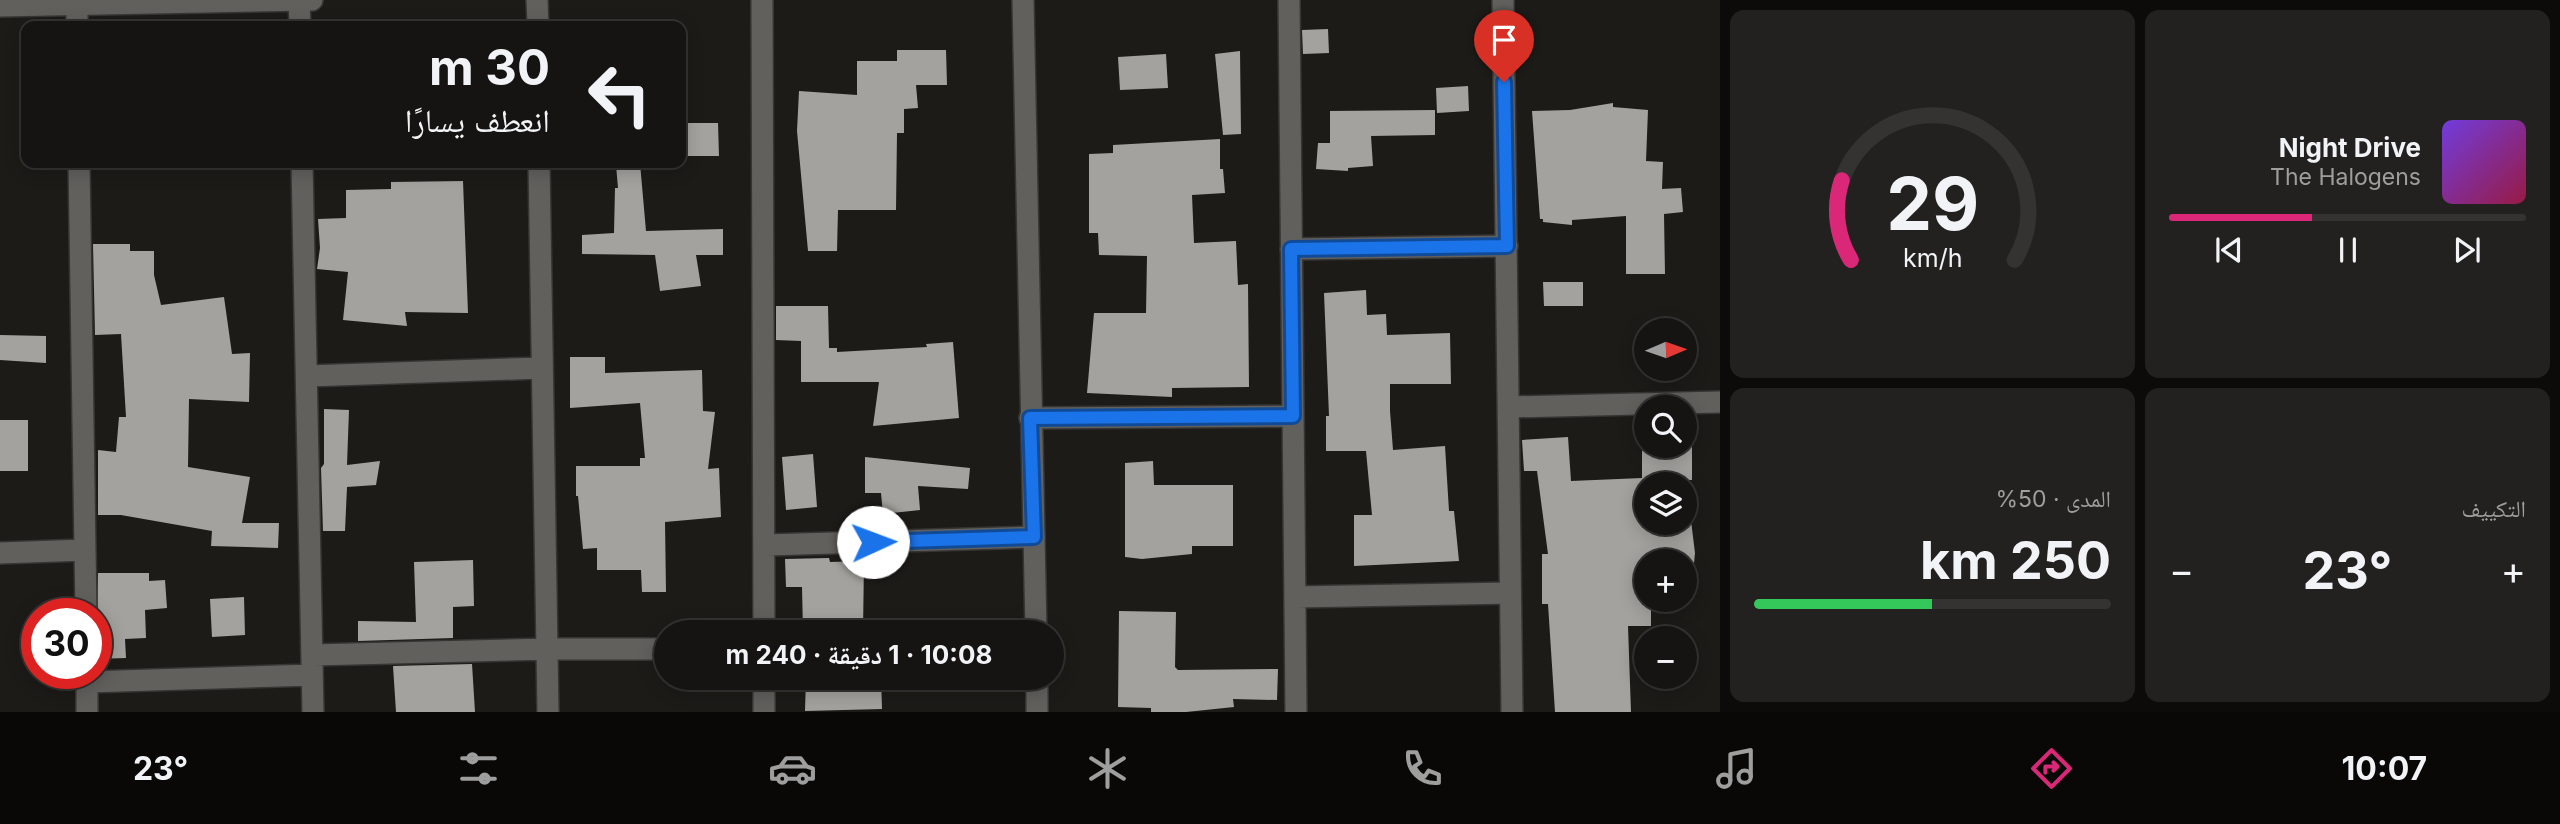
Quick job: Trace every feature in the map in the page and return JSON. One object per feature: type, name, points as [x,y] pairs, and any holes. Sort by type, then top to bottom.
[{"type":"street","points":[[299,0],[300,21]]},
{"type":"street","points":[[0,6],[312,0]]},
{"type":"street","points":[[537,0],[538,21]]},
{"type":"street","points":[[762,0],[764,620]]},
{"type":"street","points":[[1023,0],[1036,620]]},
{"type":"street","points":[[1289,0],[1296,712]]},
{"type":"street","points":[[1503,0],[1512,712]]},
{"type":"street","points":[[77,5],[77,21]]},
{"type":"street","points":[[79,168],[86,598]]},
{"type":"street","points":[[302,168],[313,712]]},
{"type":"street","points":[[539,168],[548,712]]},
{"type":"street","points":[[1291,249],[1507,246]]},
{"type":"street","points":[[307,376],[541,368]]},
{"type":"street","points":[[1508,407],[1720,402]]},
{"type":"street","points":[[1030,418],[1293,416]]},
{"type":"street","points":[[765,545],[1034,537]]},
{"type":"street","points":[[0,553],[85,550]]},
{"type":"street","points":[[1295,597],[1510,593]]},
{"type":"street","points":[[112,677],[548,649],[654,649]]},
{"type":"street","points":[[87,689],[88,712]]},
{"type":"street","points":[[764,690],[764,712]]},
{"type":"street","points":[[1037,690],[1037,712]]},
{"type":"building","points":[[1328,29],[1329,53],[1303,54],[1302,30]]},
{"type":"building","points":[[897,50],[946,50],[947,85],[916,85],[918,108],[904,109],[904,133],[897,133],[896,210],[838,210],[837,251],[808,251],[797,131],[799,91],[857,95],[857,61],[897,61]]},
{"type":"building","points":[[1240,51],[1241,134],[1223,135],[1215,54]]},
{"type":"building","points":[[1166,54],[1168,88],[1120,90],[1118,57]]},
{"type":"building","points":[[1468,86],[1469,111],[1437,113],[1436,88]]},
{"type":"building","points":[[1613,103],[1613,107],[1648,110],[1646,161],[1663,162],[1662,189],[1681,188],[1683,212],[1664,214],[1665,274],[1626,274],[1626,216],[1572,220],[1572,225],[1543,222],[1543,219],[1540,219],[1532,111],[1570,110]]},
{"type":"building","points":[[1435,110],[1435,135],[1371,136],[1373,166],[1348,168],[1348,171],[1316,169],[1318,143],[1330,143],[1330,111]]},
{"type":"building","points":[[686,123],[718,123],[719,156],[686,156]]},
{"type":"building","points":[[1220,139],[1220,169],[1223,169],[1225,193],[1192,195],[1194,243],[1236,241],[1238,285],[1248,284],[1249,387],[1172,388],[1172,397],[1087,393],[1094,313],[1146,313],[1147,256],[1099,255],[1098,233],[1089,233],[1089,154],[1113,153],[1113,145]]},
{"type":"building","points":[[616,168],[640,168],[646,231],[723,229],[723,255],[696,255],[701,286],[660,291],[655,255],[582,254],[582,235],[614,233],[615,188],[618,188]]},
{"type":"building","points":[[463,181],[468,313],[405,312],[407,326],[343,320],[348,272],[317,269],[320,248],[318,219],[346,218],[346,190],[391,189],[391,182]]},
{"type":"building","points":[[93,244],[130,244],[130,251],[154,251],[154,275],[161,305],[224,297],[232,354],[250,353],[249,402],[189,399],[188,467],[250,477],[242,523],[279,523],[278,548],[211,546],[212,531],[121,515],[98,515],[98,450],[116,452],[119,417],[126,417],[121,334],[95,335]]},
{"type":"building","points":[[1543,282],[1583,282],[1583,306],[1544,306]]},
{"type":"building","points":[[1366,290],[1367,315],[1386,314],[1387,335],[1450,333],[1451,384],[1390,384],[1390,411],[1393,450],[1445,446],[1449,511],[1454,511],[1459,561],[1354,566],[1354,515],[1372,515],[1366,451],[1326,451],[1326,416],[1329,416],[1324,293]]},
{"type":"building","points":[[776,306],[828,306],[829,348],[837,348],[837,352],[927,347],[926,344],[953,342],[959,418],[873,426],[879,382],[801,382],[801,341],[776,340]]},
{"type":"building","points":[[0,335],[46,336],[46,363],[0,360]]},
{"type":"building","points":[[570,357],[605,357],[605,373],[702,370],[703,411],[715,412],[708,469],[719,468],[721,517],[665,522],[666,592],[642,592],[641,570],[597,570],[597,548],[583,549],[576,496],[576,466],[640,466],[640,458],[645,458],[640,403],[570,408]]},
{"type":"building","points":[[324,409],[349,410],[347,465],[380,461],[376,485],[347,487],[345,531],[323,531],[321,468],[324,464]]},
{"type":"building","points":[[0,420],[28,420],[28,471],[0,471]]},
{"type":"building","points":[[1568,437],[1571,481],[1634,478],[1634,535],[1693,535],[1695,549],[1634,549],[1634,612],[1651,612],[1651,626],[1628,626],[1631,712],[1555,712],[1548,604],[1542,604],[1542,554],[1548,554],[1537,471],[1524,471],[1522,440]]},
{"type":"building","points":[[813,454],[817,507],[786,510],[782,457]]},
{"type":"building","points":[[865,457],[970,468],[968,489],[918,486],[920,510],[883,514],[881,493],[865,493]]},
{"type":"building","points":[[1642,458],[1692,458],[1692,472],[1642,472]]},
{"type":"building","points":[[1153,461],[1154,485],[1233,485],[1233,546],[1192,546],[1192,554],[1142,559],[1125,557],[1125,463]]},
{"type":"building","points":[[829,558],[830,562],[864,561],[863,620],[803,620],[802,587],[786,587],[785,559]]},
{"type":"building","points":[[473,560],[474,606],[453,607],[453,638],[358,641],[358,621],[416,622],[414,562]]},
{"type":"building","points":[[98,573],[149,573],[149,581],[165,580],[167,608],[145,610],[146,638],[125,639],[126,658],[112,658],[112,598],[97,598]]},
{"type":"building","points":[[244,597],[245,635],[212,637],[210,599]]},
{"type":"building","points":[[1119,611],[1176,612],[1175,667],[1178,670],[1278,669],[1277,700],[1233,699],[1234,707],[1186,712],[1151,712],[1151,708],[1118,707]]},
{"type":"building","points":[[472,664],[475,712],[396,712],[393,666]]},
{"type":"building","points":[[806,690],[881,690],[882,709],[805,711]]},
{"type":"route","points":[[873,542],[1034,537],[1030,418],[1293,416],[1291,249],[1507,246],[1504,82]]}]
